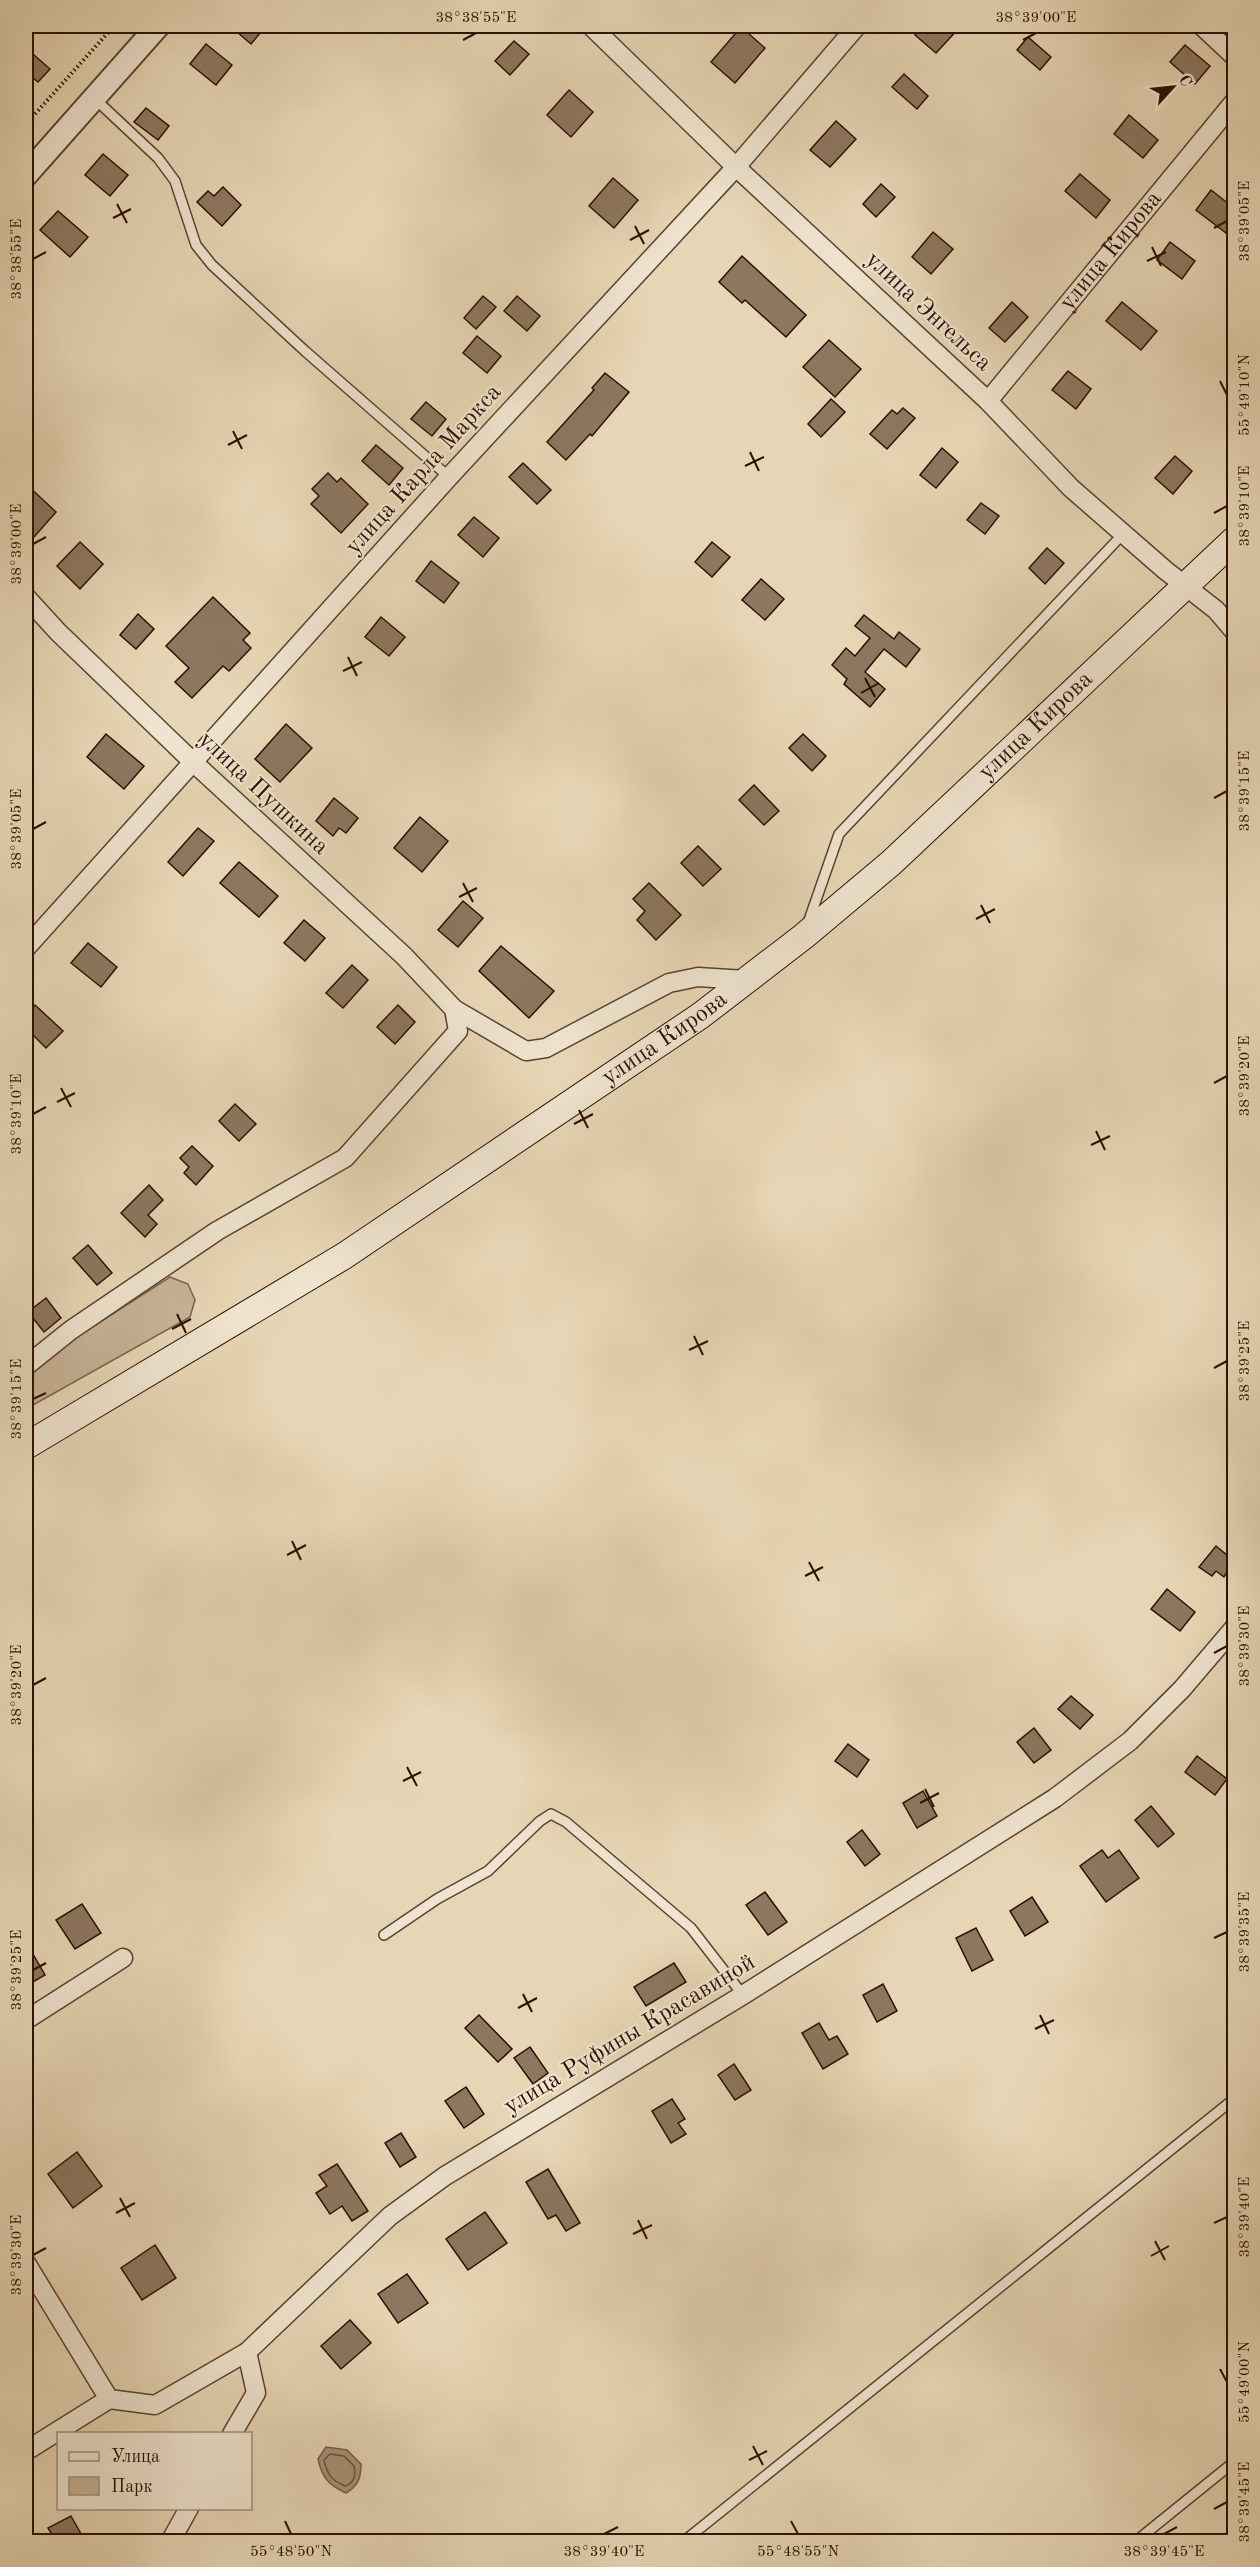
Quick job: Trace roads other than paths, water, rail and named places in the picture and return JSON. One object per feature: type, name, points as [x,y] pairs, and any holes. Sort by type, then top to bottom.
[{"type":"main road","name":"улица Кирова","points":[[26,1446],[344,1256],[700,1016],[804,936],[891,863],[1234,540]]},
{"type":"street","points":[[26,175],[158,26]]},
{"type":"street","name":"улица Энгельса","points":[[591,26],[736,167],[988,400],[1071,488],[1216,610],[1234,631]]},
{"type":"street","name":"улица Карла Маркса","points":[[26,948],[449,477],[736,167],[857,26]]},
{"type":"street","points":[[1202,26],[1234,56]]},
{"type":"street","name":"улица Кирова","points":[[988,400],[1234,102]]},
{"type":"street","name":"улица Пушкина","points":[[26,597],[58,632],[193,762],[404,957],[454,1009],[526,1051],[546,1048],[669,983],[698,977],[746,980]]},
{"type":"street","points":[[26,1366],[71,1330],[217,1231],[345,1158],[458,1031],[454,1009]]},
{"type":"street","name":"улица Руфины Красавиной","points":[[109,2399],[155,2405],[247,2352],[390,2216],[445,2176],[743,1995],[1065,1791],[1130,1741],[1182,1689],[1234,1628]]},
{"type":"street","points":[[26,2020],[123,1958]]},
{"type":"street","points":[[26,2263],[66,2325],[109,2399],[26,2451]]},
{"type":"street","points":[[233,2432],[256,2393],[247,2352]]},
{"type":"street","points":[[170,2541],[188,2510]]},
{"type":"lane","points":[[94,98],[158,158],[175,181],[196,245],[212,265],[305,351],[449,477]]},
{"type":"lane","points":[[804,936],[839,834],[1123,534]]},
{"type":"lane","points":[[384,1935],[437,1899],[488,1870],[540,1821],[551,1814],[567,1822],[691,1928],[743,1995]]},
{"type":"lane","points":[[683,2541],[1234,2099]]},
{"type":"lane","points":[[1135,2541],[1234,2462]]},
{"type":"water","points":[[326,2447],[347,2450],[361,2464],[358,2481],[346,2493],[330,2483],[322,2471],[318,2459]]}]
